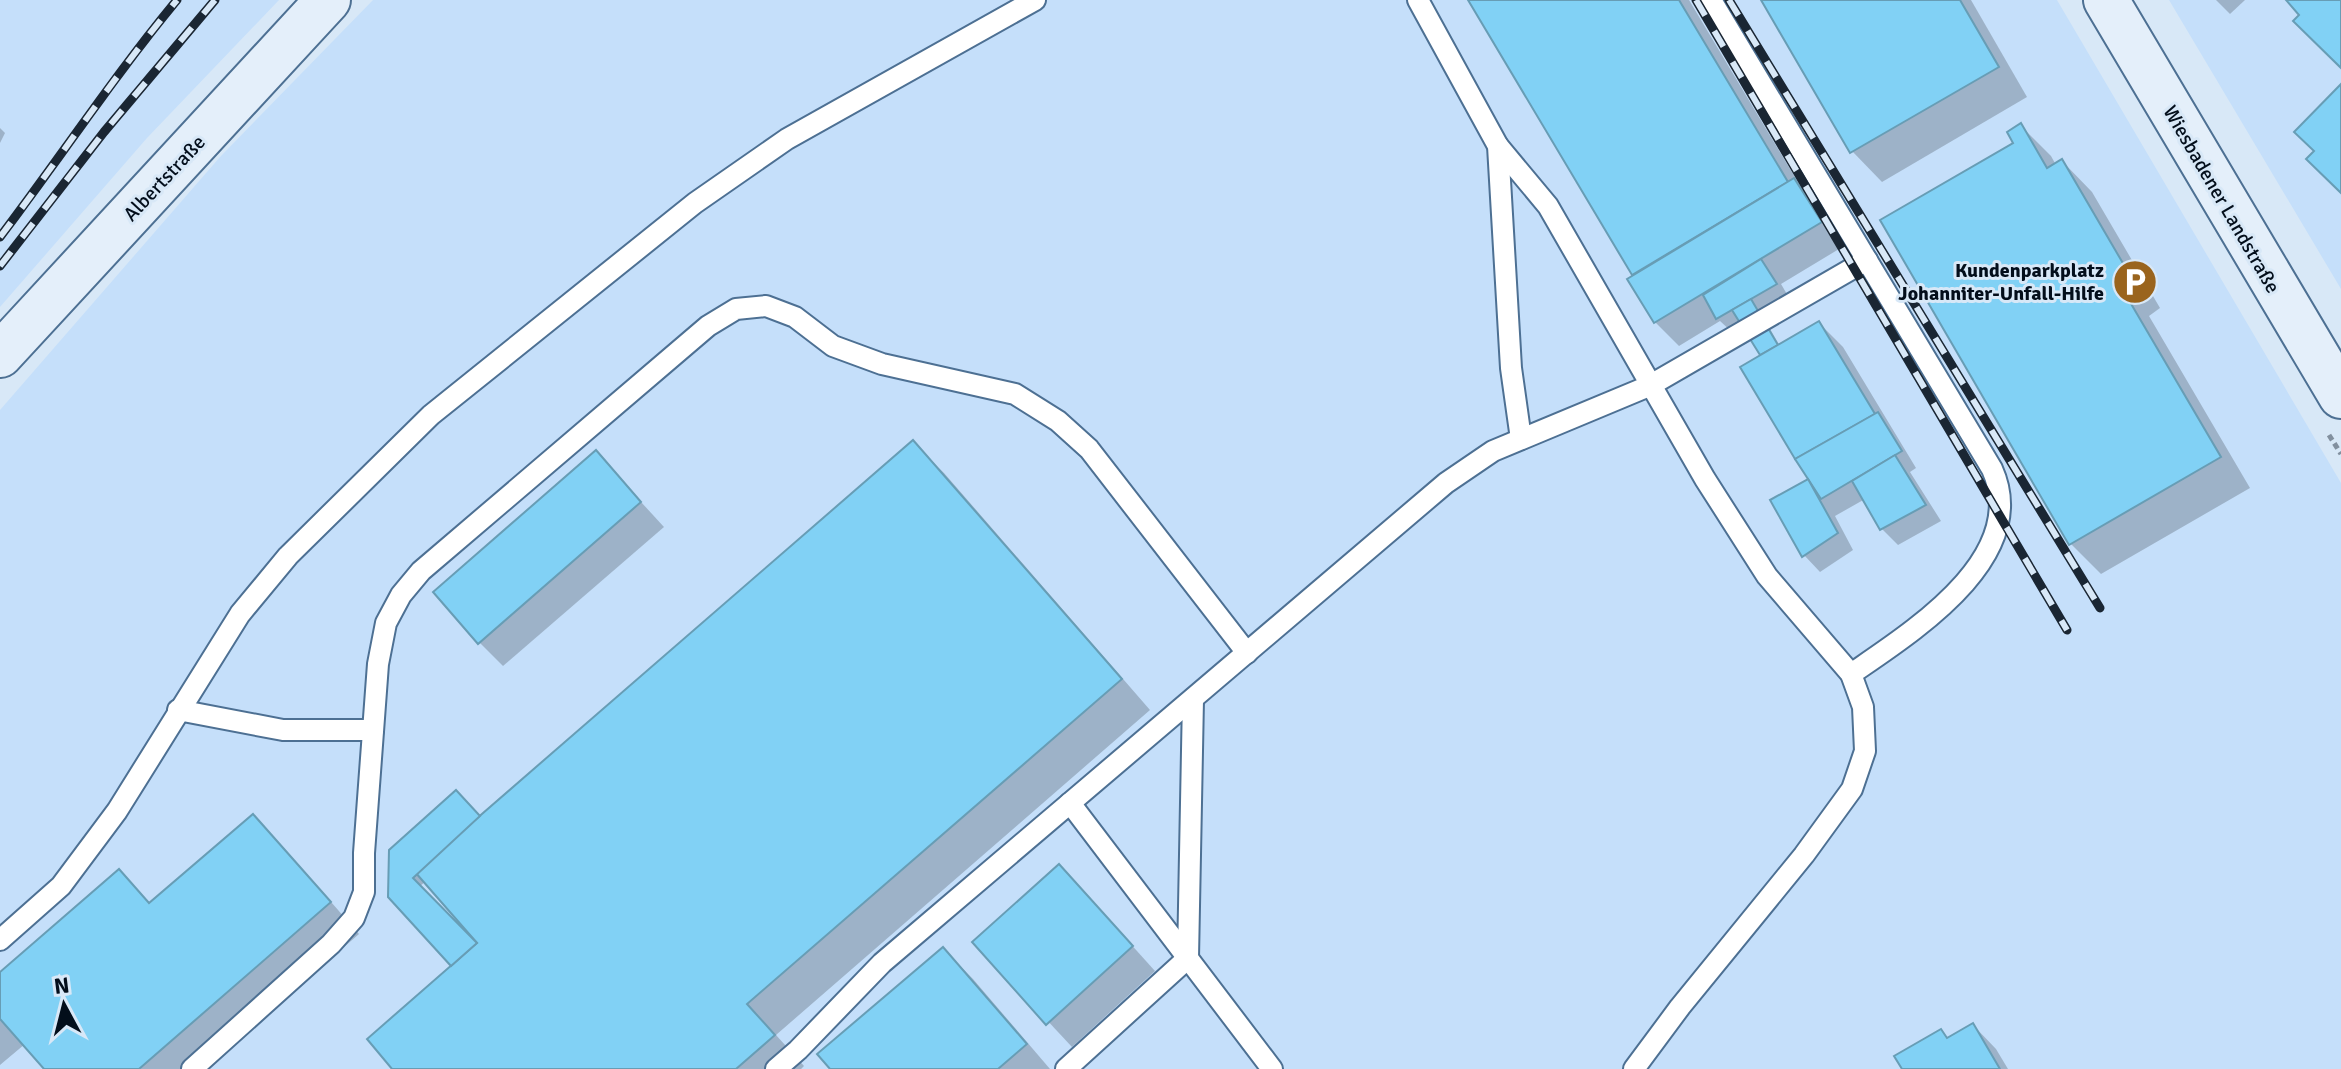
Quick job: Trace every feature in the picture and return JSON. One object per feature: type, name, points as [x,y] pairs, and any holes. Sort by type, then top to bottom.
[{"type":"street","name":"Albertstraße","points":[[0,355],[328,0]]},
{"type":"street","name":"Wiesbadener Landstraße","points":[[2106,0],[2341,396]]},
{"type":"lane","points":[[0,940],[61,886],[117,811],[240,614],[288,556],[431,415],[738,172],[787,139],[1035,0]]},
{"type":"lane","points":[[1418,0],[1498,146],[1548,206],[1705,479],[1767,576],[1851,674],[1863,707],[1865,751],[1852,789],[1804,855],[1680,1007],[1634,1069]]},
{"type":"lane","points":[[1711,0],[2000,486],[2001,506],[1996,531],[1980,562],[1953,595],[1918,628],[1851,674]]},
{"type":"lane","points":[[1498,146],[1511,368],[1521,439]]},
{"type":"lane","points":[[776,1069],[882,963],[1446,483],[1493,451],[1649,386],[1867,260]]},
{"type":"lane","points":[[192,1069],[331,944],[354,918],[364,892],[378,664],[386,623],[401,595],[421,571],[708,326],[736,309],[766,306],[795,317],[833,346],[845,351],[882,364],[1015,394],[1058,421],[1089,449],[1247,653]]},
{"type":"lane","points":[[1066,1069],[1188,958],[1193,699]]},
{"type":"lane","points":[[178,710],[283,730],[373,730]]},
{"type":"lane","points":[[1070,803],[1272,1069]]},
{"type":"shaded area","points":[[0,0],[279,0],[147,138],[0,307]]},
{"type":"shaded area","points":[[373,0],[2057,0],[2341,483],[2341,1069],[0,1069],[0,410],[220,157]]},
{"type":"shaded area","points":[[2169,0],[2341,0],[2341,289]]},
{"type":"building","points":[[1468,0],[1679,0],[1788,182],[1632,275]]},
{"type":"building","points":[[1761,0],[1960,0],[1999,67],[1850,153]]},
{"type":"building","points":[[2286,0],[2341,0],[2341,68],[2293,21],[2299,15]]},
{"type":"building","points":[[2341,84],[2341,193],[2306,159],[2314,151],[2294,132]]},
{"type":"building","points":[[2021,123],[2047,168],[2062,159],[2131,277],[2120,285],[2221,457],[2069,545],[1880,220],[2013,143],[2007,132]]},
{"type":"building","points":[[1794,178],[1822,222],[1654,323],[1627,279]]},
{"type":"building","points":[[1761,259],[1777,284],[1716,319],[1703,295]]},
{"type":"building","points":[[1751,299],[1778,345],[1760,355],[1732,310]]},
{"type":"building","points":[[1819,321],[1875,414],[1795,459],[1740,367]]},
{"type":"building","points":[[1878,412],[1902,451],[1821,499],[1795,459]]},
{"type":"building","points":[[913,440],[1122,679],[747,1004],[775,1035],[736,1069],[392,1069],[367,1039],[477,943],[415,872]]},
{"type":"building","points":[[596,450],[641,502],[478,644],[433,592]]},
{"type":"building","points":[[1895,455],[1926,505],[1880,530],[1852,481]]},
{"type":"building","points":[[1808,479],[1838,533],[1802,557],[1770,500]]},
{"type":"building","points":[[456,790],[480,816],[413,878],[477,943],[451,966],[388,897],[389,850]]},
{"type":"building","points":[[253,814],[331,902],[139,1069],[44,1069],[0,1019],[0,972],[119,869],[149,903]]},
{"type":"building","points":[[1059,864],[1133,946],[1046,1025],[972,942]]},
{"type":"building","points":[[943,947],[1027,1044],[998,1069],[830,1069],[817,1054]]},
{"type":"building","points":[[1973,1023],[2000,1069],[1902,1069],[1894,1056],[1941,1029],[1947,1038]]},
{"type":"railway","points":[[0,237],[177,0]]},
{"type":"railway","points":[[0,266],[104,132],[215,0]]},
{"type":"railway","points":[[1696,0],[2067,630]]},
{"type":"railway","points":[[1729,0],[2100,608]]},
{"type":"place","name":"Kundenparkplatz Johanniter-Unfall-Hilfe","points":[[2135,282]]}]
